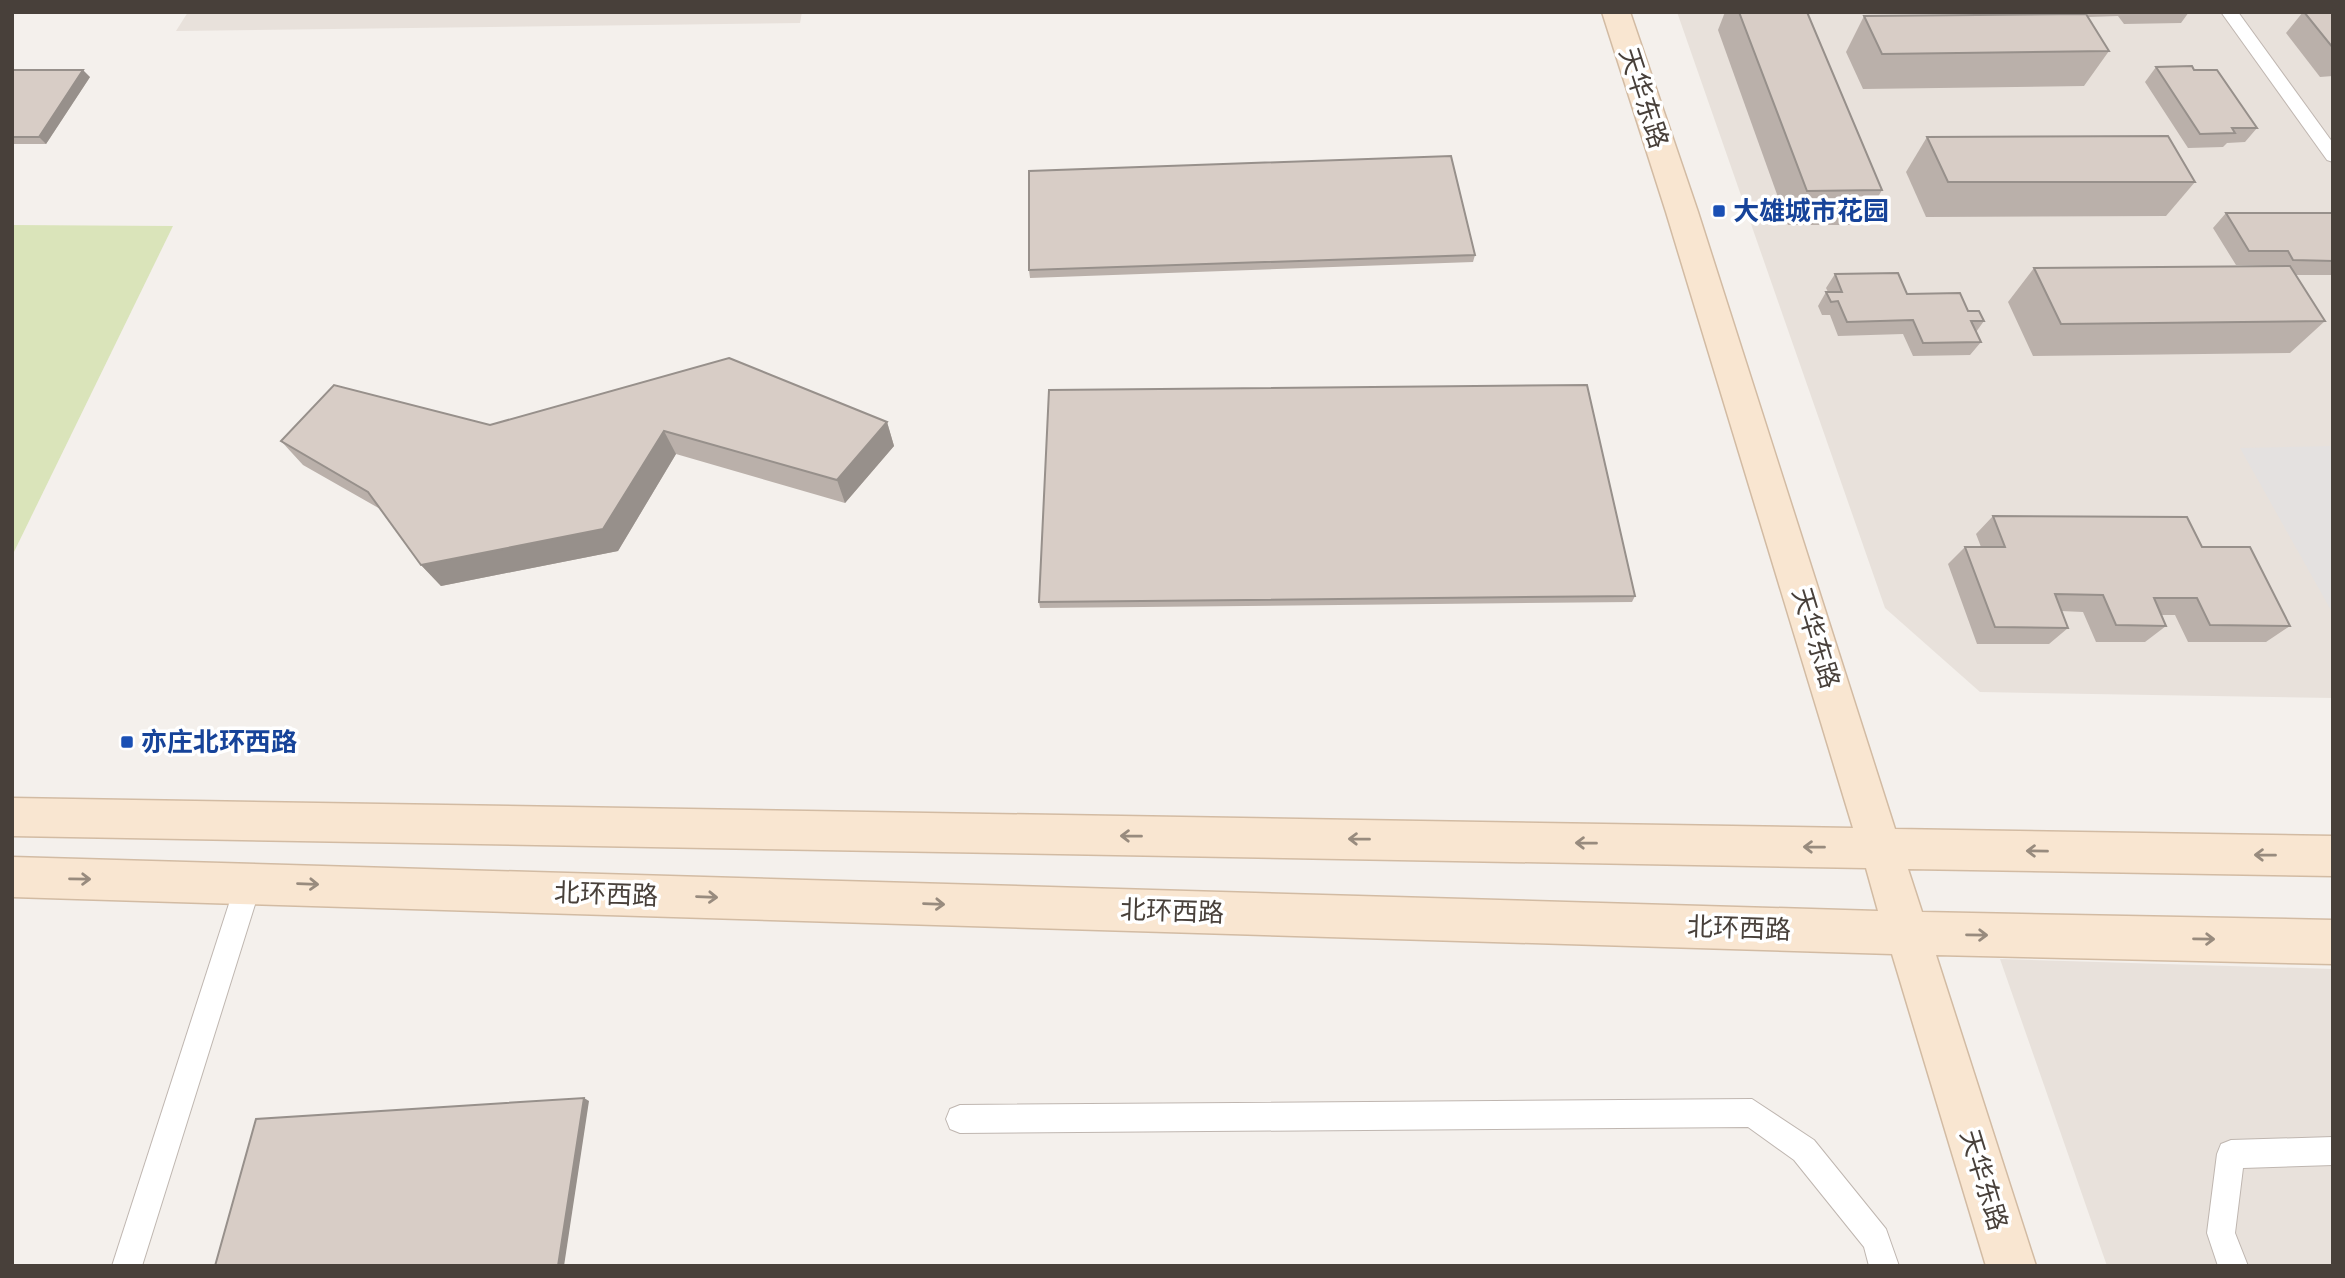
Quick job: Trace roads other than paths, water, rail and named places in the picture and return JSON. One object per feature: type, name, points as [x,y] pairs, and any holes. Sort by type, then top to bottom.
[{"type":"street","name":"天华东路","points":[[1616,12],[1882,848],[2011,1266]]},
{"type":"street","points":[[12,817],[2333,856]]},
{"type":"street","name":"北环西路","points":[[12,877],[1908,933],[2333,942]]},
{"type":"lane","points":[[2229,12],[2333,156]]},
{"type":"lane","points":[[127,1266],[249,882]]},
{"type":"lane","points":[[960,1119],[1752,1113],[1804,1150],[1877,1239],[1884,1266]]},
{"type":"lane","points":[[2233,1266],[2221,1233],[2231,1154],[2333,1151]]},
{"type":"place","name":"大雄城市花园","points":[[1719,211]]},
{"type":"place","name":"亦庄北环西路","points":[[127,742]]}]
